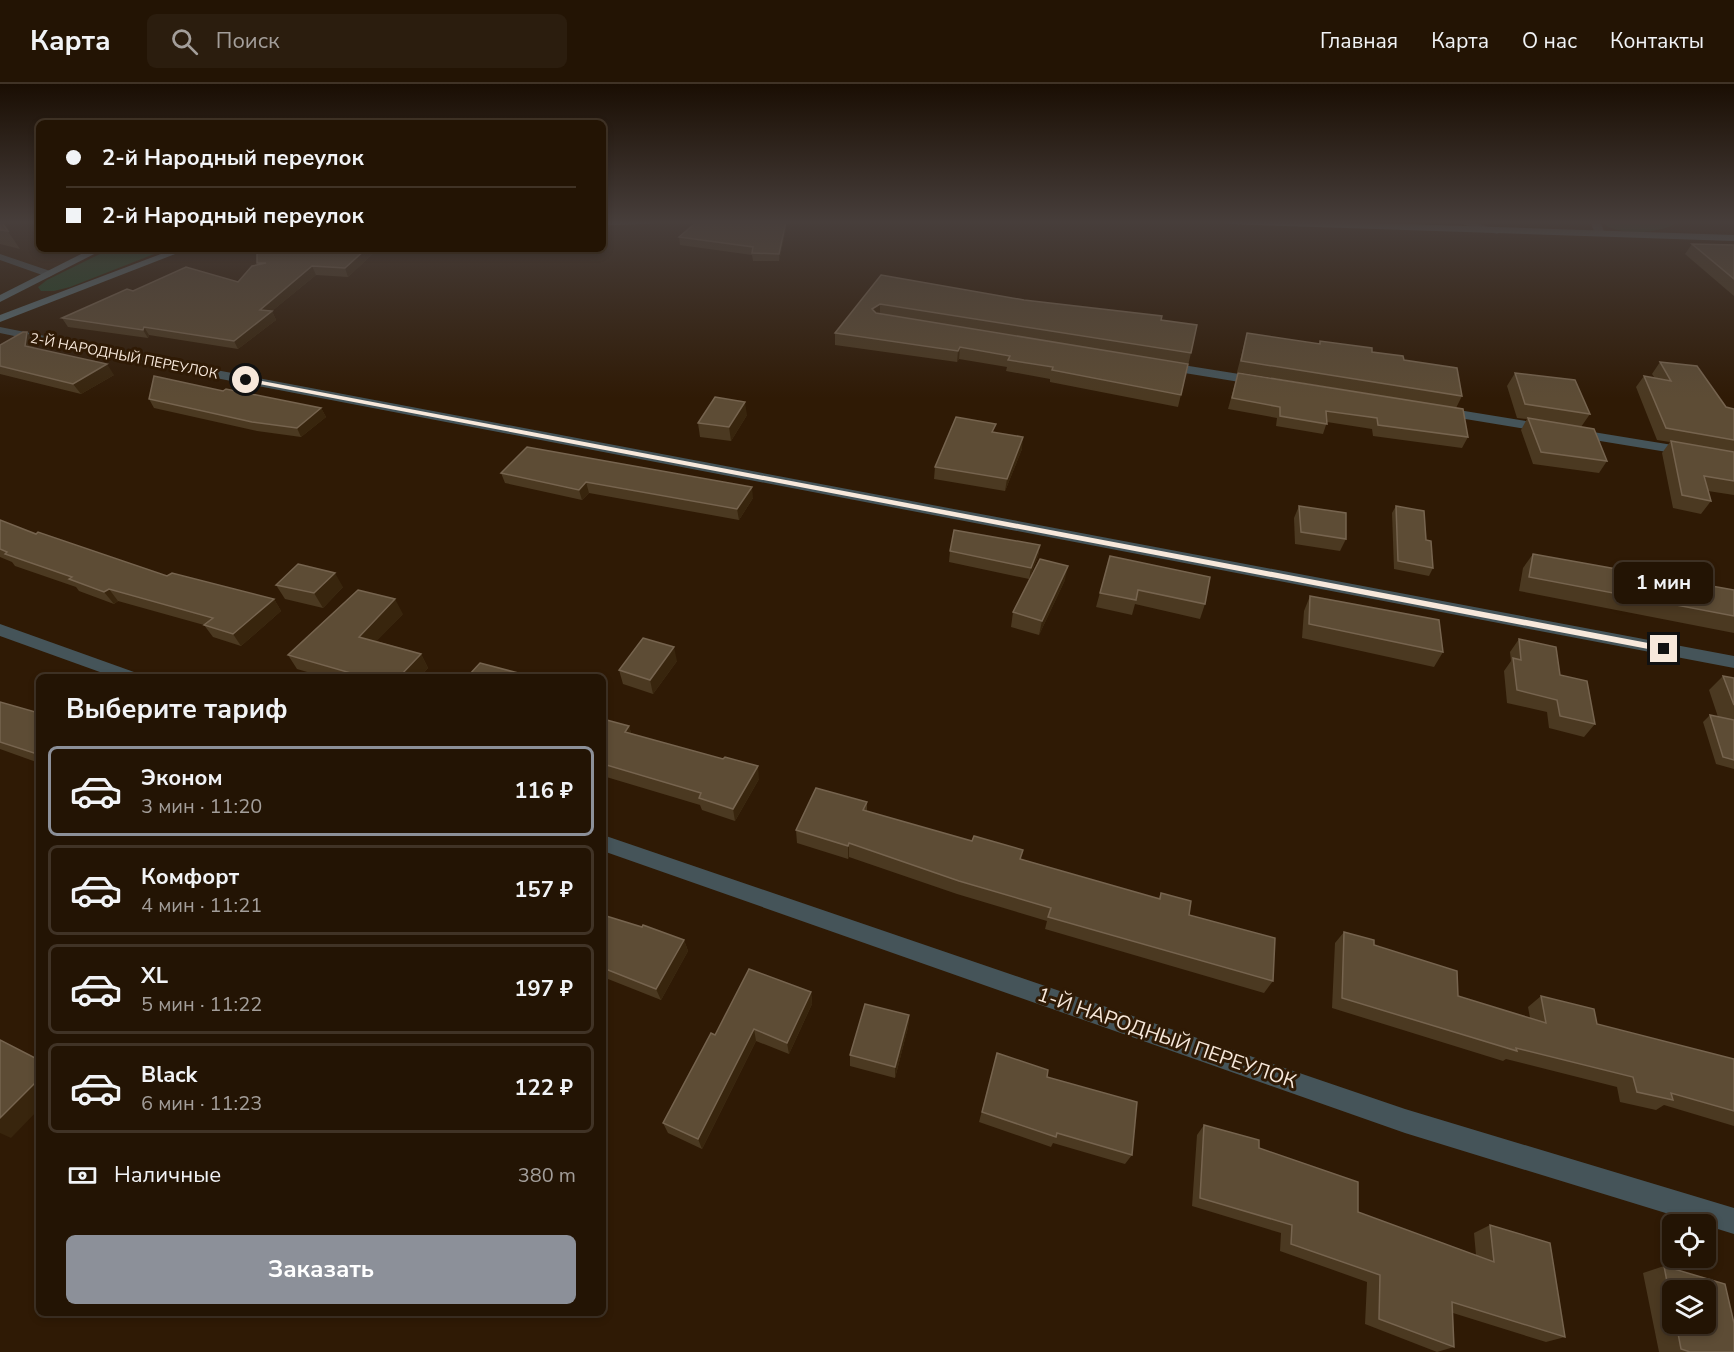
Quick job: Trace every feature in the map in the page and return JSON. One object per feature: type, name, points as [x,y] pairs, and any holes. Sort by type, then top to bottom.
[{"type":"street","points":[[0,299],[37,280]]},
{"type":"street","points":[[0,319],[99,280]]},
{"type":"street","points":[[18,290],[21,297],[33,300],[57,296]]},
{"type":"street","name":"2-Й НАРОДНЫЙ ПЕРЕУЛОК","points":[[0,330],[235,378],[1734,662]]},
{"type":"street","points":[[1149,363],[1266,382]]},
{"type":"street","points":[[1430,409],[1734,459]]},
{"type":"street","points":[[0,630],[122,674]]},
{"type":"street","name":"1-Й НАРОДНЫЙ ПЕРЕУЛОК","points":[[606,844],[1406,1121],[1734,1221]]},
{"type":"green space","points":[[47,280],[87,280],[54,291],[41,291],[38,287]]},
{"type":"building","points":[[157,280],[238,282],[295,280],[260,310],[272,311],[234,341],[144,327],[143,330],[62,318],[127,289],[133,291]]},
{"type":"building","points":[[877,280],[911,280],[1024,300],[1162,316],[1161,320],[1197,325],[1191,353],[880,304],[872,309],[876,313],[1188,364],[1181,395],[1052,370],[1053,367],[1008,360],[1010,356],[960,347],[958,351],[835,333]]},
{"type":"building","points":[[27,332],[25,346],[107,364],[73,384],[0,366],[0,345]]},
{"type":"building","points":[[1247,333],[1320,344],[1320,341],[1372,348],[1372,352],[1403,356],[1404,360],[1457,368],[1462,396],[1241,361]]},
{"type":"building","points":[[1660,362],[1697,366],[1726,407],[1734,409],[1734,440],[1666,428],[1644,376],[1671,381]]},
{"type":"building","points":[[1238,373],[1463,409],[1468,437],[1378,425],[1377,418],[1326,411],[1327,424],[1280,416],[1280,407],[1232,398]]},
{"type":"building","points":[[1515,373],[1575,380],[1590,414],[1525,404]]},
{"type":"building","points":[[154,376],[321,408],[297,428],[252,422],[149,399]]},
{"type":"building","points":[[715,397],[745,402],[729,427],[698,423]]},
{"type":"building","points":[[956,417],[996,424],[992,432],[1023,437],[1007,479],[935,467]]},
{"type":"building","points":[[1528,418],[1594,429],[1607,461],[1541,452]]},
{"type":"building","points":[[1671,441],[1734,452],[1734,481],[1704,476],[1711,501],[1682,495]]},
{"type":"building","points":[[527,447],[752,487],[737,509],[586,482],[579,490],[501,473]]},
{"type":"building","points":[[1299,506],[1346,513],[1346,539],[1301,532]]},
{"type":"building","points":[[1396,506],[1424,511],[1426,540],[1431,541],[1433,568],[1398,561]]},
{"type":"building","points":[[0,520],[36,534],[38,532],[167,576],[172,573],[274,599],[233,634],[204,625],[213,618],[109,589],[104,592],[69,579],[72,577],[5,554],[7,552],[0,549]]},
{"type":"building","points":[[954,530],[1040,545],[1031,568],[950,551]]},
{"type":"building","points":[[1533,554],[1734,590],[1734,616],[1529,577]]},
{"type":"building","points":[[1110,556],[1210,577],[1205,604],[1138,590],[1136,600],[1100,593]]},
{"type":"building","points":[[1040,559],[1068,566],[1042,621],[1013,612]]},
{"type":"building","points":[[298,564],[335,573],[314,593],[276,585]]},
{"type":"building","points":[[358,590],[395,599],[359,637],[421,654],[402,674],[354,674],[288,655]]},
{"type":"building","points":[[1310,596],[1439,620],[1443,652],[1309,624]]},
{"type":"building","points":[[643,638],[674,647],[650,680],[619,670]]},
{"type":"building","points":[[1519,639],[1556,647],[1560,675],[1587,681],[1595,724],[1560,716],[1557,700],[1517,690],[1513,658],[1521,660]]},
{"type":"building","points":[[480,663],[518,673],[517,674],[470,674]]},
{"type":"building","points":[[1723,676],[1734,678],[1734,705]]},
{"type":"building","points":[[0,702],[36,712],[36,754],[0,742]]},
{"type":"building","points":[[1710,715],[1734,720],[1734,760],[1723,757]]},
{"type":"building","points":[[606,720],[629,726],[625,732],[723,759],[725,757],[758,766],[733,809],[699,798],[701,793],[606,765]]},
{"type":"building","points":[[816,788],[867,802],[863,810],[972,841],[974,836],[1023,850],[1020,859],[1160,899],[1161,893],[1191,901],[1189,915],[1275,938],[1273,981],[1048,917],[1051,908],[959,881],[849,843],[848,846],[796,830]]},
{"type":"building","points":[[606,916],[642,927],[643,925],[684,940],[656,989],[606,969]]},
{"type":"building","points":[[1344,932],[1374,940],[1374,945],[1457,971],[1458,996],[1546,1023],[1541,996],[1594,1009],[1597,1024],[1734,1059],[1734,1111],[1671,1093],[1673,1100],[1637,1092],[1633,1077],[1516,1048],[1517,1051],[1342,998]]},
{"type":"building","points":[[749,969],[811,992],[787,1043],[754,1029],[698,1139],[663,1123],[711,1033],[715,1035]]},
{"type":"building","points":[[865,1004],[909,1015],[895,1067],[850,1055]]},
{"type":"building","points":[[0,1040],[36,1058],[36,1082],[0,1118]]},
{"type":"building","points":[[997,1053],[1048,1070],[1047,1077],[1137,1102],[1132,1155],[1057,1133],[1056,1137],[982,1112]]},
{"type":"building","points":[[1204,1125],[1259,1140],[1259,1148],[1358,1182],[1358,1212],[1494,1262],[1490,1225],[1550,1243],[1565,1337],[1452,1302],[1454,1347],[1379,1319],[1380,1275],[1291,1244],[1292,1225],[1200,1198]]},
{"type":"building","points":[[1664,1268],[1711,1280],[1667,1280]]},
{"type":"building","points":[[1716,1281],[1725,1284],[1734,1323],[1734,1352],[1690,1352],[1681,1349],[1678,1334],[1716,1334]]},
{"type":"route","points":[[246,380],[1664,649]]}]
